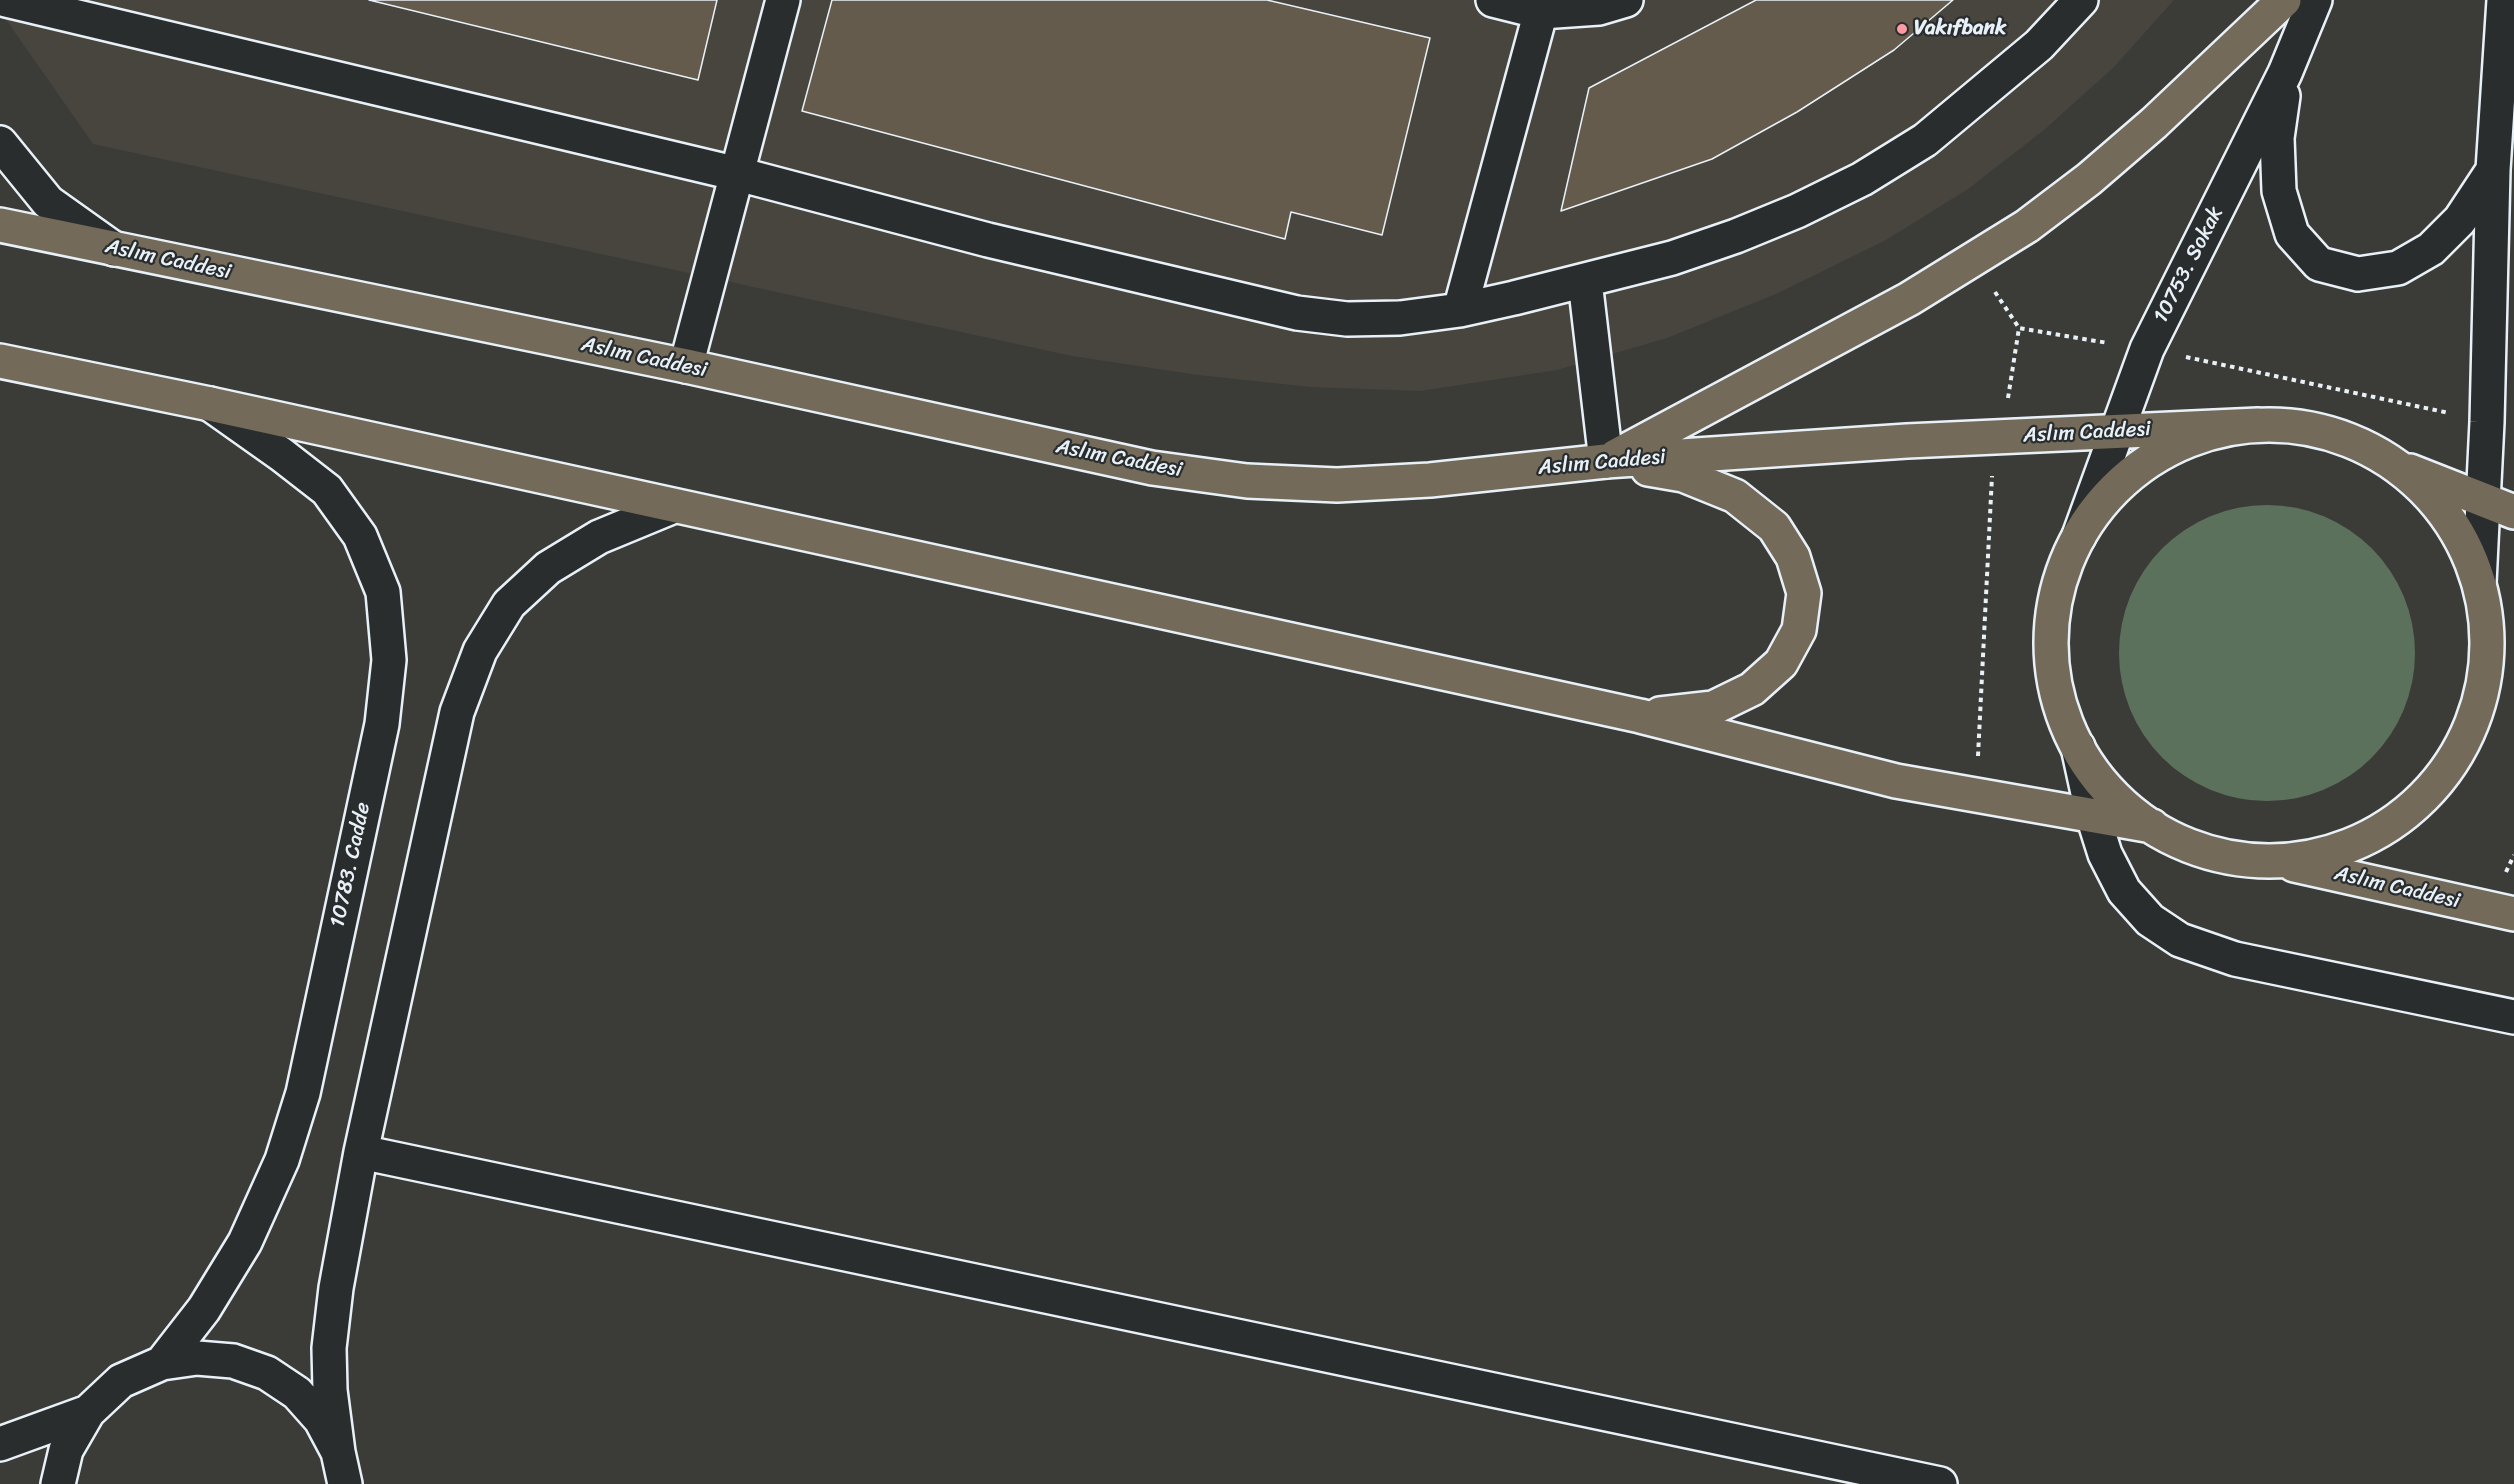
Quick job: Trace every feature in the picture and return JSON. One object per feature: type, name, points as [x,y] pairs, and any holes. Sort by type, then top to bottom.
[{"type":"main road","points":[[1606,461],[1909,299],[2026,226],[2089,179],[2146,130],[2284,0]]},
{"type":"main road","name":"Aslım Caddesi","points":[[0,225],[686,366],[1152,468],[1247,481],[1337,485],[1430,480],[1606,461],[2116,431],[2258,425]]},
{"type":"main road","points":[[0,361],[210,404],[1640,716],[1896,781],[2152,826]]},
{"type":"main road","points":[[2258,425],[2295,426],[2330,434],[2365,447],[2396,466],[2424,490],[2447,518],[2466,550],[2479,583],[2486,618],[2487,654],[2482,689],[2472,724],[2457,755],[2436,784],[2411,809],[2382,830],[2350,846],[2316,856],[2281,862],[2246,860],[2211,854],[2180,843],[2152,826],[2123,804],[2098,777],[2078,747],[2063,713],[2055,678],[2051,641],[2055,604],[2064,569],[2079,536],[2113,492],[2154,458],[2187,441],[2222,430],[2258,425]]},
{"type":"main road","points":[[1606,461],[1683,475],[1735,496],[1774,527],[1793,557],[1804,593],[1799,630],[1781,663],[1752,689],[1713,708],[1640,716]]},
{"type":"main road","points":[[2396,466],[2514,512]]},
{"type":"main road","name":"Aslım Caddesi","points":[[2281,862],[2514,914]]},
{"type":"street","points":[[6,0],[738,174],[988,240],[1297,313],[1347,319],[1401,318],[1460,310],[1585,281],[1672,258],[1736,236],[1797,211],[1862,178],[1925,140],[2039,45],[2081,0]]},
{"type":"street","points":[[686,366],[783,0]]},
{"type":"street","points":[[1493,0],[1543,6],[1599,8],[1626,0]]},
{"type":"street","name":"10753. Sokak","points":[[2079,536],[2147,349],[2285,73],[2315,0]]},
{"type":"street","points":[[2479,583],[2487,422],[2493,170],[2504,0]]},
{"type":"street","points":[[1460,310],[1543,6]]},
{"type":"street","points":[[2285,73],[2277,138],[2278,191],[2292,234],[2319,264],[2358,274],[2398,268],[2431,249],[2460,220],[2493,170]]},
{"type":"street","points":[[0,143],[48,202],[114,249]]},
{"type":"street","points":[[1585,281],[1606,461]]},
{"type":"street","name":"10783. Cadde","points":[[162,1363],[204,1309],[245,1242],[282,1160],[303,1093],[382,724],[389,660],[383,592],[360,536],[327,490],[210,404]]},
{"type":"street","points":[[345,1484],[338,1452],[330,1390],[329,1348],[336,1288],[361,1152],[457,712],[480,651],[508,604],[548,568],[598,537],[674,506]]},
{"type":"street","points":[[2078,747],[2093,816],[2105,854],[2124,891],[2150,920],[2180,940],[2235,959],[2514,1017]]},
{"type":"street","points":[[361,1152],[1940,1484]]},
{"type":"street","points":[[58,1484],[66,1450],[88,1412],[121,1381],[162,1363],[197,1358],[233,1361],[267,1373],[297,1393],[321,1420],[338,1452]]},
{"type":"street","points":[[0,1444],[88,1412]]},
{"type":"shaded area","points":[[0,0],[2174,0],[2114,67],[2044,130],[1968,189],[1886,240],[1776,294],[1667,338],[1557,370],[1420,391],[1311,387],[1198,375],[1072,356],[93,144],[0,11]]},
{"type":"green space","points":[[2267,505],[2296,508],[2324,516],[2349,530],[2372,548],[2398,583],[2404,596],[2412,624],[2415,653],[2412,682],[2404,710],[2390,735],[2372,758],[2337,784],[2324,790],[2296,798],[2267,801],[2238,798],[2210,790],[2185,776],[2162,758],[2136,723],[2130,710],[2122,682],[2119,653],[2122,624],[2130,596],[2144,571],[2162,548],[2197,522],[2210,516],[2238,508]]},
{"type":"building","points":[[369,0],[717,0],[698,80]]},
{"type":"building","points":[[832,0],[1267,0],[1430,38],[1382,235],[1291,212],[1285,239],[802,111]]},
{"type":"building","points":[[1756,0],[1953,0],[1894,50],[1797,112],[1712,159],[1561,211],[1589,88]]},
{"type":"place","name":"Vakıfbank","points":[[1902,29]]}]
